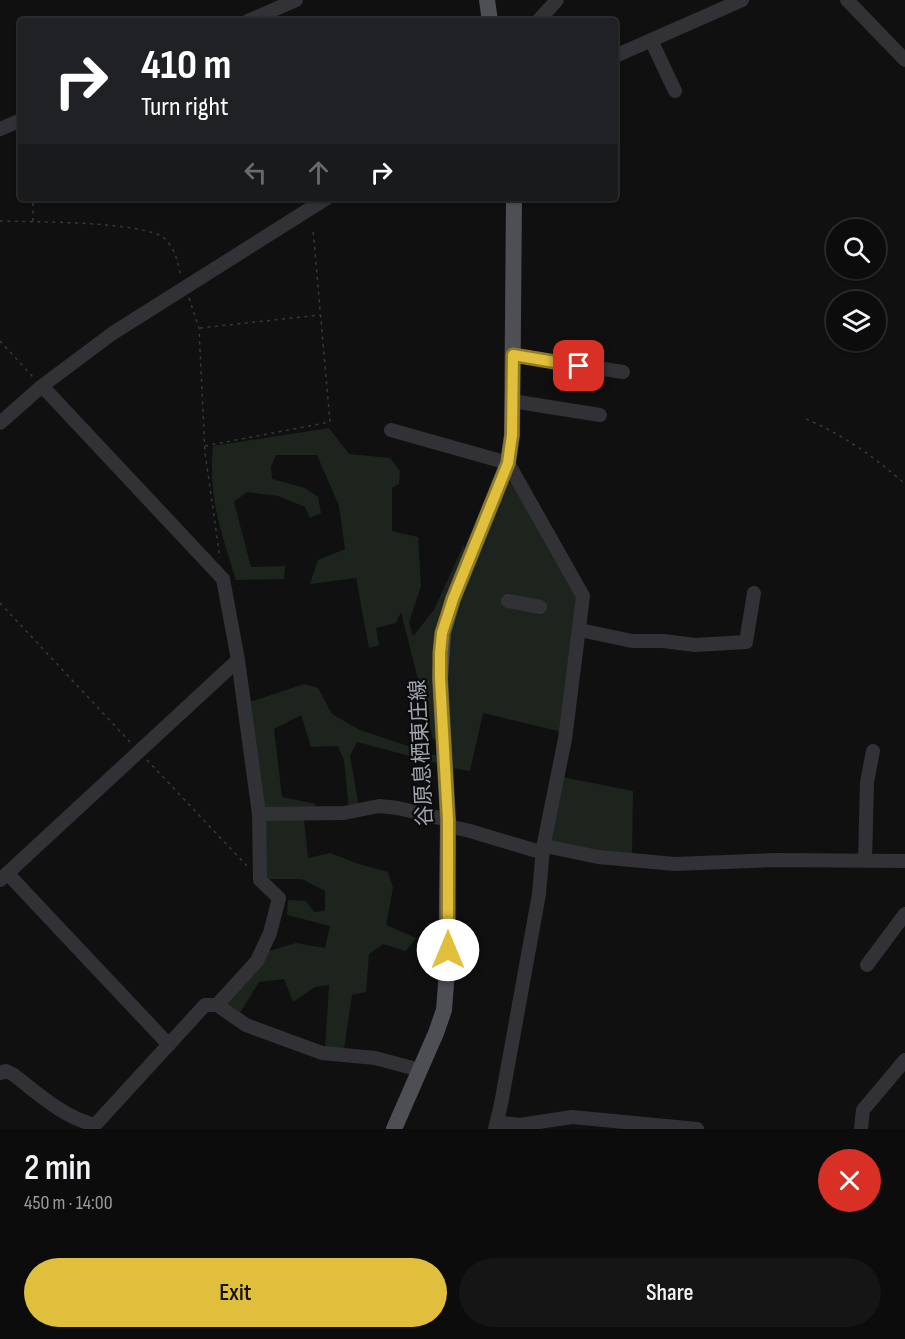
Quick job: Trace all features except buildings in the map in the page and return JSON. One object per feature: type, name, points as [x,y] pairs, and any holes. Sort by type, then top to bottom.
[{"type":"main road","points":[[487,0],[490,18]]},
{"type":"main road","name":"谷原息栖東庄線","points":[[398,1128],[444,1010],[448,950],[448,823],[440,678],[442,633],[453,599],[508,463],[512,435],[514,201]]},
{"type":"street","points":[[255,18],[296,0]]},
{"type":"street","points":[[541,18],[557,0]]},
{"type":"street","points":[[618,55],[742,0]]},
{"type":"street","points":[[847,0],[905,60]]},
{"type":"street","points":[[651,40],[675,91]]},
{"type":"street","points":[[0,129],[18,121]]},
{"type":"street","points":[[0,423],[42,386],[112,333],[322,201]]},
{"type":"street","points":[[513,355],[623,372]]},
{"type":"street","points":[[42,386],[224,579],[260,814],[260,880],[279,898],[270,933],[257,961],[217,1005]]},
{"type":"street","points":[[512,401],[600,415]]},
{"type":"street","points":[[391,430],[508,463],[583,596],[565,739],[543,848],[539,894],[496,1125],[520,1125],[572,1117],[698,1129]]},
{"type":"street","points":[[579,630],[632,641],[663,641],[695,645],[746,642],[754,593]]},
{"type":"street","points":[[508,601],[540,606]]},
{"type":"street","points":[[169,1045],[4,877],[238,660]]},
{"type":"street","points":[[865,861],[867,782],[873,751]]},
{"type":"street","points":[[260,814],[344,813],[379,806],[398,808],[537,851],[550,847],[598,857],[675,864],[774,860],[905,861]]},
{"type":"street","points":[[867,965],[905,914]]},
{"type":"street","points":[[0,1073],[6,1071],[14,1074],[63,1113],[96,1127],[205,1005],[217,1005],[246,1026],[322,1053],[375,1058],[420,1070]]},
{"type":"street","points":[[861,1129],[864,1110],[905,1060]]},
{"type":"path","points":[[33,201],[33,222]]},
{"type":"path","points":[[0,220],[129,227],[152,232],[164,238],[176,254],[184,288],[193,304],[199,328],[204,446],[224,579]]},
{"type":"path","points":[[204,446],[330,422],[313,230]]},
{"type":"path","points":[[199,328],[320,315]]},
{"type":"path","points":[[0,341],[42,386]]},
{"type":"path","points":[[806,419],[826,427],[885,466],[905,484]]},
{"type":"path","points":[[0,603],[260,880]]},
{"type":"shaded area","points":[[329,428],[349,454],[390,458],[400,471],[399,484],[392,488],[392,531],[418,537],[421,586],[409,622],[413,636],[434,610],[464,544],[465,555],[448,601],[439,741],[433,739],[401,612],[396,623],[376,628],[379,645],[369,648],[356,578],[310,584],[318,560],[345,549],[339,506],[317,455],[276,455],[271,467],[272,479],[305,488],[318,497],[321,513],[310,518],[305,507],[278,496],[247,492],[234,502],[251,567],[285,566],[284,579],[236,580],[214,498],[213,446]]},
{"type":"shaded area","points":[[505,482],[517,484],[577,593],[562,732],[483,713],[470,771],[451,768],[445,681],[448,632]]},
{"type":"shaded area","points":[[304,684],[318,688],[332,714],[360,730],[440,757],[440,764],[357,742],[350,756],[359,807],[349,810],[344,760],[338,746],[311,747],[301,715],[274,729],[282,797],[316,804],[304,819],[308,858],[330,853],[388,872],[393,888],[386,925],[416,938],[406,951],[383,944],[369,954],[366,992],[352,995],[344,1049],[325,1050],[329,985],[315,987],[293,1002],[284,979],[259,982],[238,1016],[224,1007],[269,951],[296,943],[325,948],[330,926],[287,915],[288,900],[306,901],[314,912],[325,911],[325,891],[302,879],[264,879],[250,702]]},
{"type":"shaded area","points":[[562,777],[633,791],[632,857],[550,844]]},
{"type":"route","points":[[448,950],[448,820],[440,678],[442,633],[453,599],[508,463],[512,435],[513,355],[579,366]]}]
